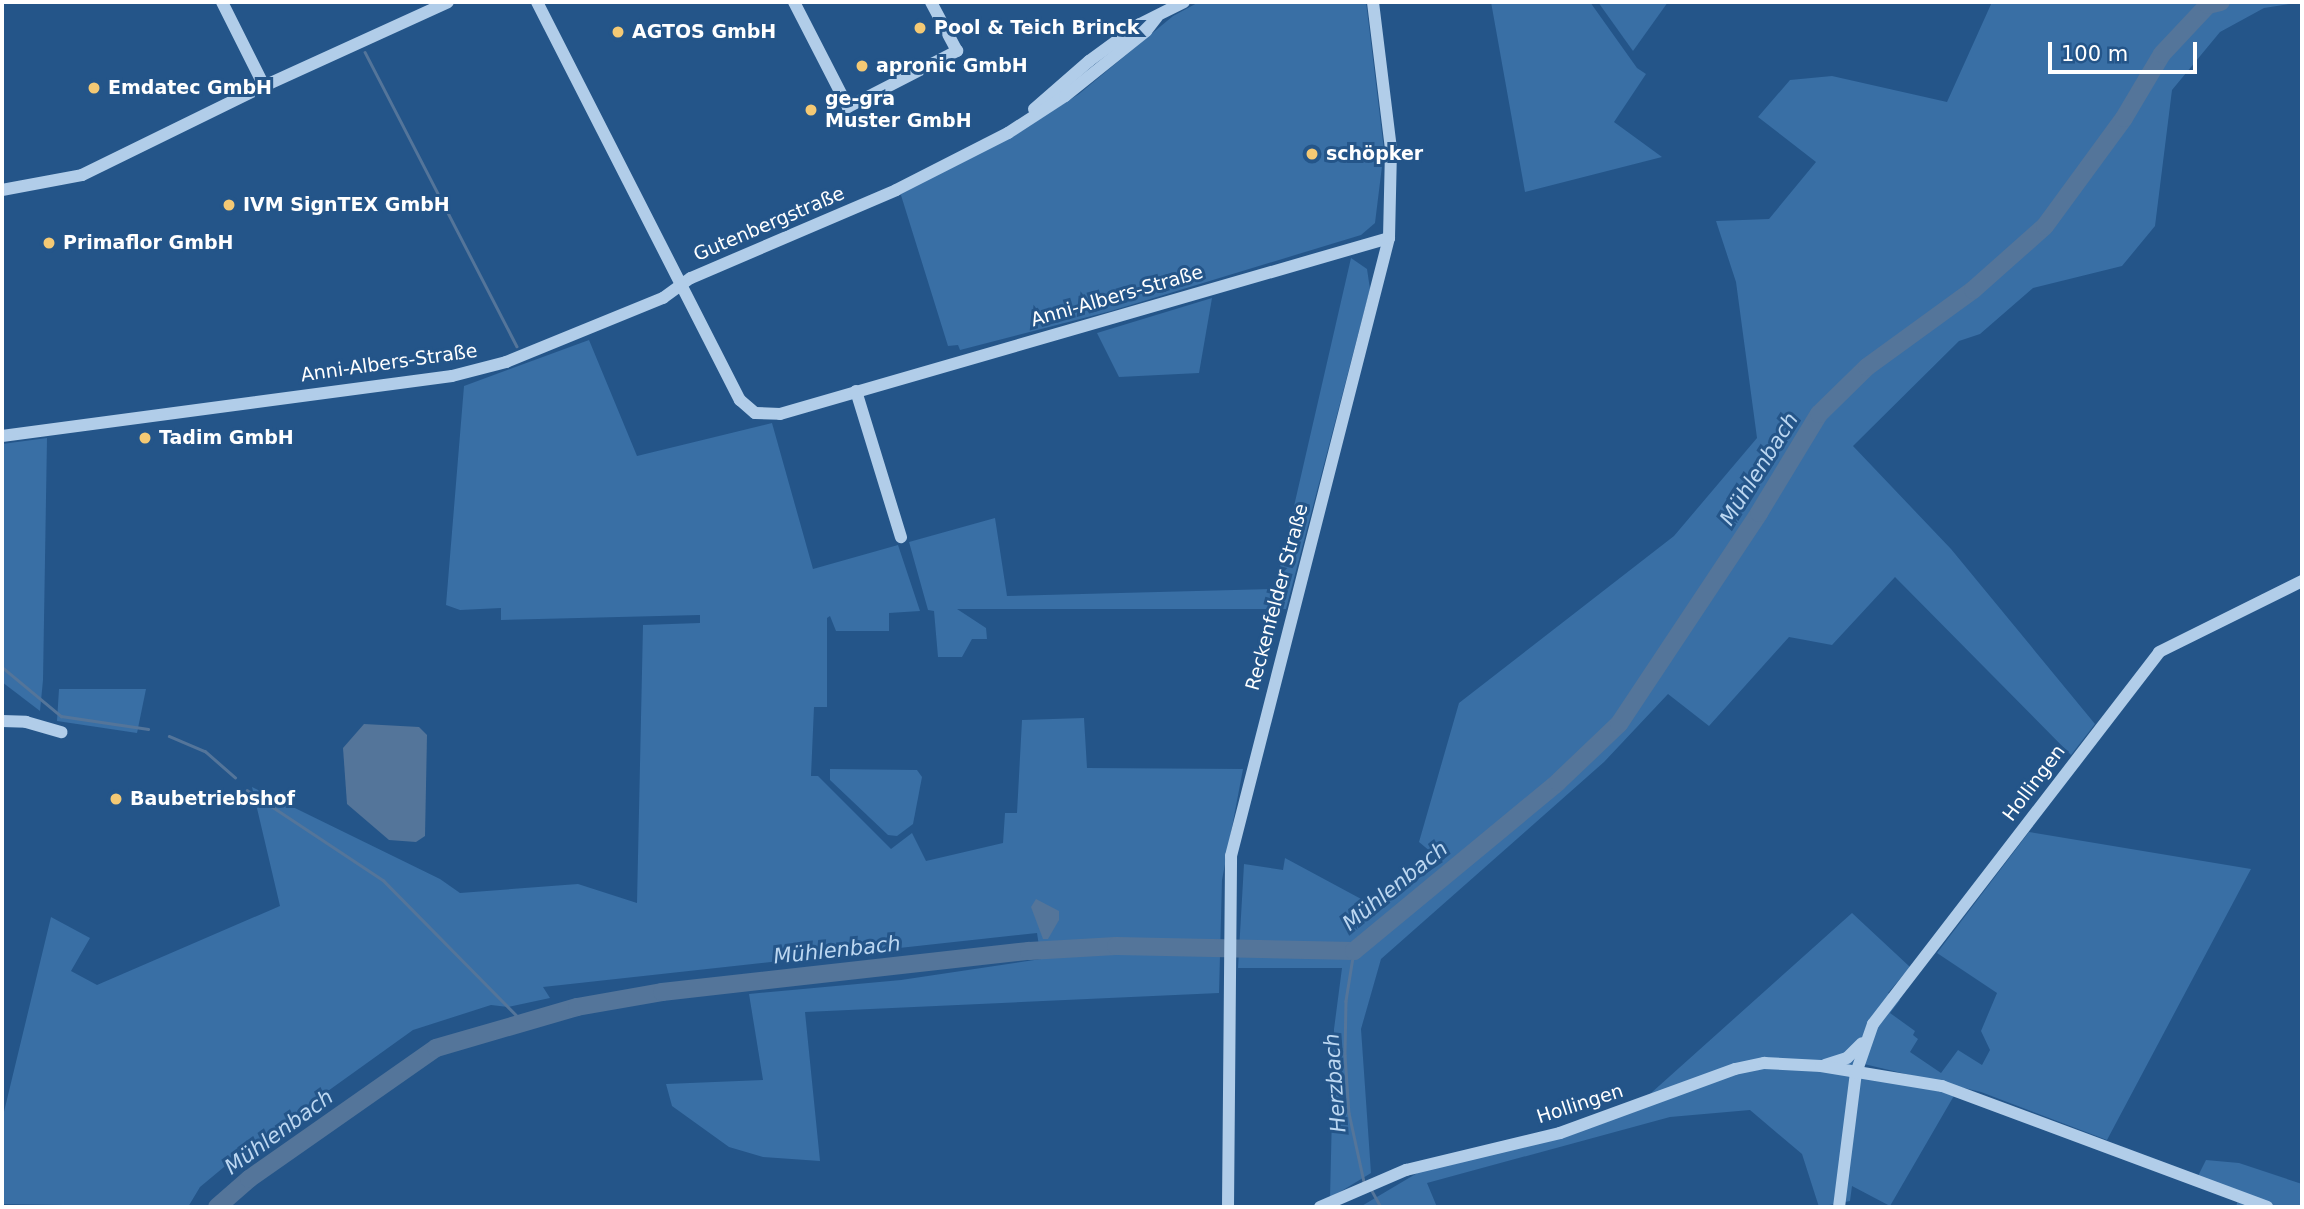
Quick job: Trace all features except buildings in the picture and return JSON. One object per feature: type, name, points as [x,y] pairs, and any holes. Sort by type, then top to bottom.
[{"type":"street","points":[[222,2],[264,86]]},
{"type":"street","points":[[2,190],[82,175],[264,86],[448,2]]},
{"type":"street","name":"Gutenbergstraße","points":[[537,2],[681,286],[896,190],[1009,133],[1089,61],[1184,2]]},
{"type":"street","points":[[794,2],[848,107],[957,51],[931,2]]},
{"type":"street","name":"Reckenfelder Straße","points":[[1228,1207],[1227,933],[1231,856],[1244,793],[1378,293],[1389,238],[1391,149],[1373,2]]},
{"type":"street","name":"Anni-Albers-Straße","points":[[2,436],[480,371],[663,298],[681,286],[746,408],[766,416],[1389,238]]},
{"type":"street","points":[[856,391],[901,537]]},
{"type":"street","name":"Hollingen","points":[[1839,1207],[1856,1073],[1864,1040],[2159,652],[2302,581]]},
{"type":"street","points":[[2,722],[26,722],[62,732]]},
{"type":"street","points":[[1821,1066],[1847,1058],[1864,1040]]},
{"type":"street","name":"Hollingen","points":[[1320,1207],[1365,1190],[1406,1170],[1590,1123],[1735,1069],[1764,1063],[1821,1066],[1977,1097],[2267,1207]]},
{"type":"shaded area","points":[[1199,2],[1366,2],[1384,150],[1375,223],[1361,235],[1111,311],[960,350],[958,345],[948,346],[900,192],[1009,138],[1079,94],[1173,16]]},
{"type":"shaded area","points":[[1491,2],[1590,2],[1637,68],[1646,74],[1614,122],[1662,157],[1525,192]]},
{"type":"shaded area","points":[[1598,2],[1668,2],[1633,51]]},
{"type":"shaded area","points":[[1992,2],[2302,2],[2264,8],[2220,32],[2172,90],[2155,226],[2122,266],[2033,288],[1980,334],[1959,341],[1853,446],[1951,549],[2095,724],[2071,755],[1895,577],[1832,645],[1789,637],[1709,726],[1668,694],[1604,762],[1381,959],[1361,1029],[1371,1173],[1330,1198],[1334,1029],[1342,968],[1238,968],[1244,864],[1283,870],[1285,858],[1376,907],[1443,862],[1419,842],[1459,703],[1674,536],[1757,438],[1736,282],[1716,221],[1769,219],[1816,162],[1758,117],[1790,80],[1832,76],[1947,102]]},
{"type":"shaded area","points":[[1351,258],[1367,269],[1370,289],[1286,609],[957,609],[986,628],[987,639],[972,639],[962,657],[938,657],[934,611],[928,610],[909,542],[995,518],[1007,596],[1275,589]]},
{"type":"shaded area","points":[[1212,298],[1199,373],[1119,377],[1097,333]]},
{"type":"shaded area","points":[[589,340],[637,456],[772,423],[813,569],[898,545],[920,611],[889,613],[889,631],[836,631],[830,616],[827,618],[827,707],[814,707],[811,776],[818,776],[891,849],[912,833],[926,861],[1003,843],[1005,813],[1017,813],[1022,720],[1084,718],[1087,768],[1243,769],[1222,880],[1219,993],[805,1012],[820,1161],[763,1157],[729,1147],[672,1106],[666,1084],[763,1080],[749,994],[901,980],[1041,959],[1037,933],[543,987],[550,998],[508,1007],[491,1005],[413,1030],[236,1157],[200,1187],[188,1207],[2,1204],[2,1120],[51,917],[90,938],[71,971],[97,985],[280,906],[252,787],[440,879],[460,893],[578,884],[637,903],[643,625],[700,623],[700,615],[501,620],[501,608],[460,610],[446,605],[464,386]]},
{"type":"shaded area","points":[[47,438],[43,680],[40,711],[2,682],[2,444]]},
{"type":"shaded area","points":[[59,689],[146,689],[137,733],[57,721]]},
{"type":"shaded area","points":[[364,724],[419,727],[427,735],[425,836],[416,842],[389,840],[347,804],[343,748]]},
{"type":"shaded area","points":[[830,769],[917,770],[922,777],[913,824],[897,836],[888,835],[830,780]]},
{"type":"shaded area","points":[[2029,832],[2251,869],[2107,1140],[1981,1092],[1864,1064],[1853,1076],[1955,1094],[1890,1206],[1852,1186],[1850,1201],[1819,1207],[1802,1154],[1750,1110],[1670,1117],[1427,1183],[1437,1207],[1360,1207],[1419,1172],[1631,1111],[1852,913],[1910,967],[1888,993],[1900,1000],[1890,1013],[1915,1031],[1913,1035],[1918,1039],[1910,1052],[1941,1073],[1958,1050],[1982,1065],[1990,1050],[1981,1031],[1997,993],[1937,953]]},
{"type":"shaded area","points":[[1036,899],[1059,911],[1059,920],[1048,939],[1043,939],[1031,907]]},
{"type":"shaded area","points":[[2206,1160],[2239,1163],[2302,1184],[2302,1207],[2236,1207],[2238,1199],[2194,1184]]},
{"type":"waterway","name":"Mühlenbach","points":[[217,1207],[249,1179],[436,1048],[577,1007],[662,992],[1029,951],[1116,946],[1354,951],[1558,782],[1619,724],[1759,513],[1819,414],[1867,367],[1973,290],[2045,226],[2124,118],[2162,54],[2208,5],[2221,2]]},
{"type":"waterway","points":[[365,52],[517,346]]},
{"type":"waterway","points":[[2,667],[61,716],[148,729]]},
{"type":"waterway","points":[[169,736],[205,751],[235,777]]},
{"type":"waterway","points":[[247,790],[383,880],[523,1022]]},
{"type":"waterway","name":"Herzbach","points":[[1354,951],[1346,1001],[1345,1055],[1349,1113],[1364,1182]]},
{"type":"waterway","name":"Herzbach","points":[[1371,1189],[1381,1207]]},
{"type":"place","name":"Pool & Teich Brinck","points":[[920,28]]},
{"type":"place","name":"AGTOS GmbH","points":[[618,32]]},
{"type":"place","name":"apronic GmbH","points":[[862,66]]},
{"type":"place","name":"Emdatec GmbH","points":[[94,88]]},
{"type":"place","name":"ge-gra Muster GmbH","points":[[811,110]]},
{"type":"place","name":"schöpker","points":[[1312,154]]},
{"type":"place","name":"IVM SignTEX GmbH","points":[[229,205]]},
{"type":"place","name":"Primaflor GmbH","points":[[49,243]]},
{"type":"place","name":"Tadim GmbH","points":[[145,438]]},
{"type":"place","name":"Baubetriebshof","points":[[116,799]]}]
